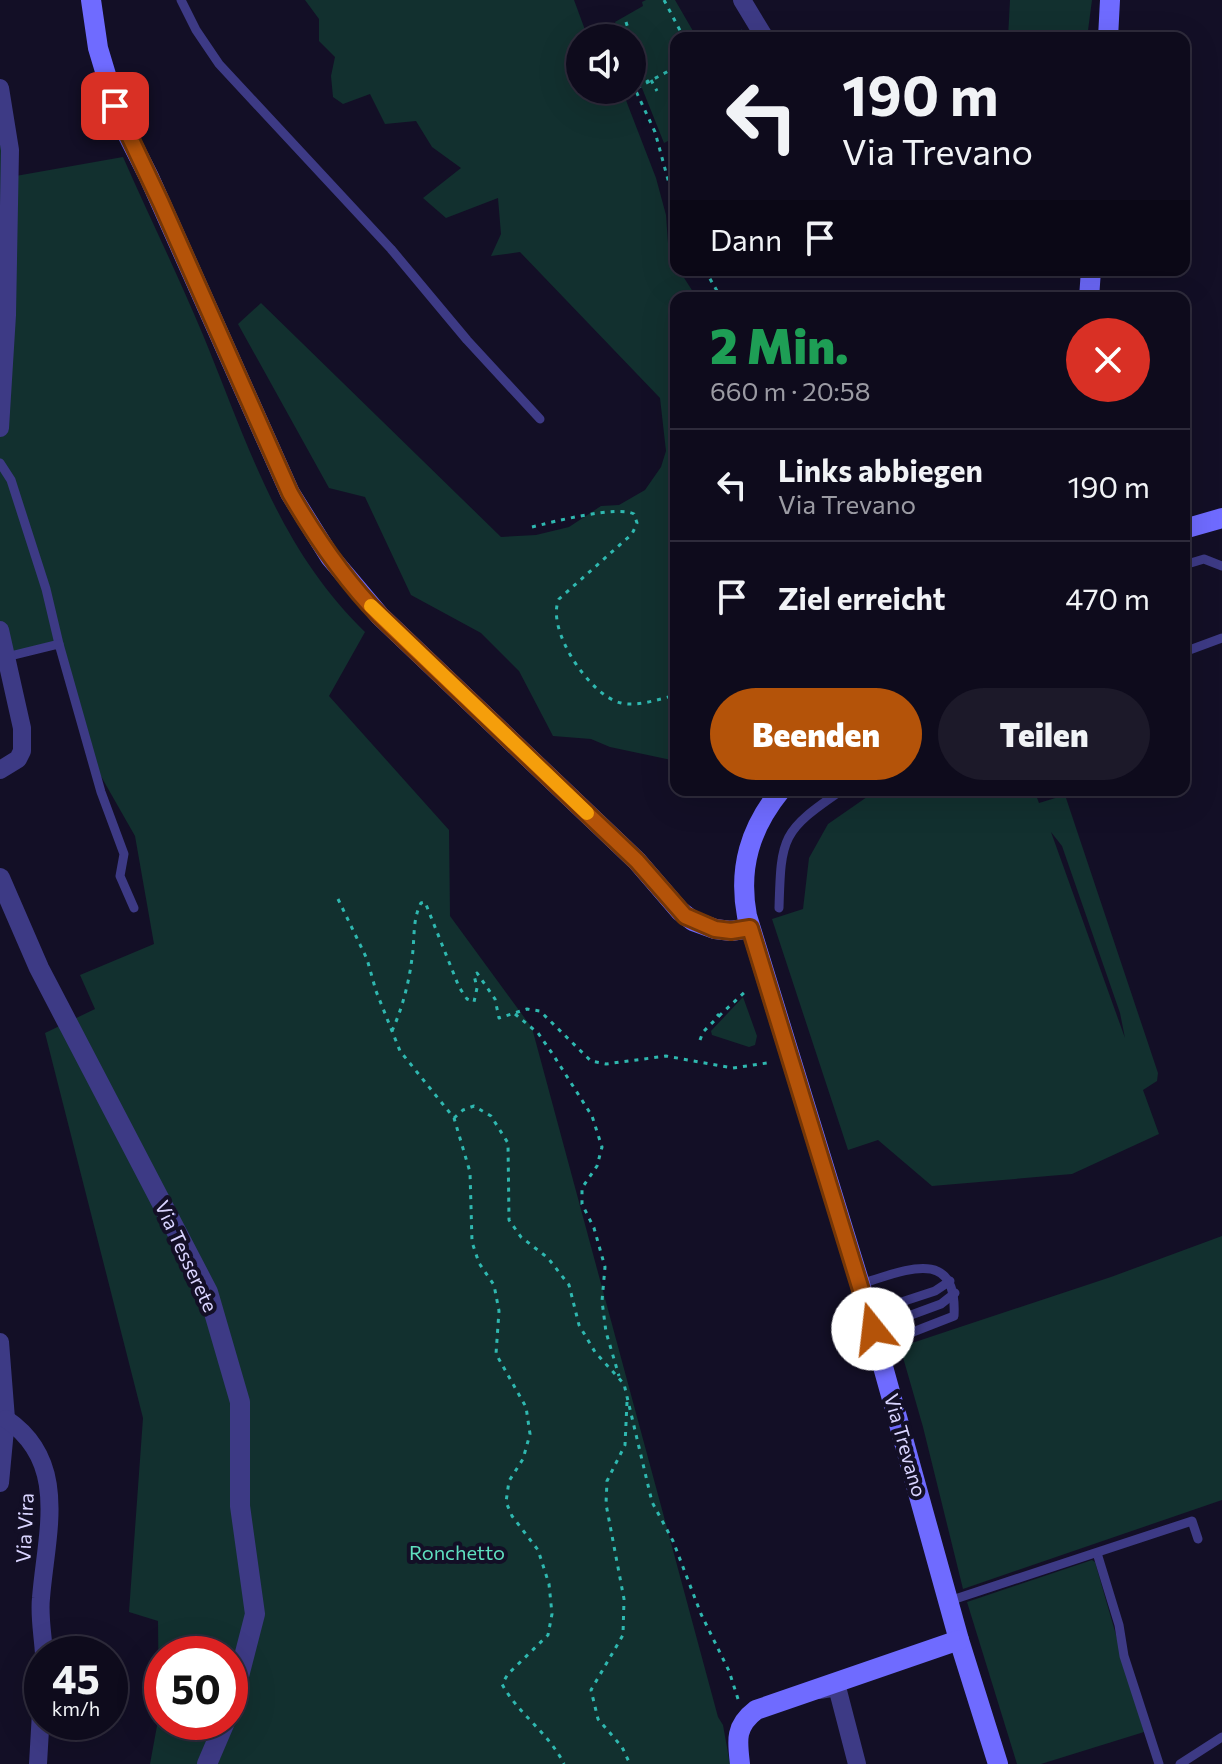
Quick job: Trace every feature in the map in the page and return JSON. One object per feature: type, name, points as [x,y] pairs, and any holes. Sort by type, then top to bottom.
[{"type":"main road","points":[[91,0],[98,48],[119,118],[156,192],[290,493],[330,557],[372,608],[637,861],[680,911],[693,921],[715,929],[731,931],[750,928]]},
{"type":"main road","points":[[1108,32],[1110,0]]},
{"type":"main road","points":[[1190,527],[1222,518]]},
{"type":"main road","name":"Via Trevano","points":[[777,796],[757,825],[748,849],[743,883],[750,928],[860,1284],[959,1640],[998,1764]]},
{"type":"main road","points":[[740,1764],[739,1729],[745,1718],[763,1707],[959,1640]]},
{"type":"street","points":[[742,0],[761,32]]},
{"type":"street","points":[[0,88],[10,150],[7,315],[0,428]]},
{"type":"street","points":[[0,630],[23,740],[18,759],[0,770]]},
{"type":"street","name":"Via Tesserete","points":[[0,878],[39,968],[208,1292],[240,1402],[240,1506],[255,1614],[248,1641]]},
{"type":"street","points":[[0,1342],[6,1419],[0,1483]]},
{"type":"street","name":"Via Vira","points":[[6,1419],[18,1427],[37,1452],[48,1477],[51,1510],[40,1601],[43,1636]]},
{"type":"street","points":[[801,1693],[837,1687],[857,1764]]},
{"type":"street","points":[[38,1764],[39,1740]]},
{"type":"street","points":[[207,1764],[217,1740]]},
{"type":"lane","points":[[181,0],[196,30],[219,64],[391,249],[467,340],[540,419]]},
{"type":"lane","points":[[0,463],[11,480],[46,589],[101,792],[124,854],[120,876],[134,908]]},
{"type":"lane","points":[[1190,563],[1204,559],[1222,566]]},
{"type":"lane","points":[[1190,650],[1222,638]]},
{"type":"lane","points":[[6,657],[59,644]]},
{"type":"lane","points":[[779,908],[780,856],[790,832],[806,815],[833,796]]},
{"type":"lane","points":[[860,1284],[909,1268],[931,1269],[950,1281],[955,1293],[954,1316],[873,1329]]},
{"type":"lane","points":[[873,1329],[950,1281]]},
{"type":"lane","points":[[873,1329],[941,1304],[955,1293]]},
{"type":"lane","points":[[949,1601],[1192,1521],[1198,1539]]},
{"type":"lane","points":[[1097,1553],[1119,1625],[1124,1656],[1159,1764]]},
{"type":"lane","points":[[1180,1764],[1222,1737]]},
{"type":"path","points":[[664,0],[681,32]]},
{"type":"path","points":[[670,70],[635,89],[655,132],[670,187]]},
{"type":"path","points":[[646,76],[657,91]]},
{"type":"path","points":[[532,527],[580,516],[626,511],[634,514],[637,523],[632,534],[559,599],[558,622],[584,676],[609,698],[632,703],[670,696]]},
{"type":"path","points":[[338,899],[367,959],[400,1051],[454,1118],[470,1172],[472,1242],[479,1263],[494,1285],[499,1311],[496,1354],[526,1407],[530,1434],[523,1459],[509,1481],[506,1502],[512,1516],[538,1550],[549,1584],[552,1614],[548,1635],[508,1674],[502,1684],[512,1702],[537,1728],[564,1764]]},
{"type":"path","points":[[392,1031],[400,1014],[412,959],[416,912],[425,902],[459,987],[467,999],[474,1002],[477,988],[474,975],[477,973],[495,999],[499,1018],[527,1009],[540,1011],[591,1061],[606,1064],[666,1056],[733,1068],[767,1063]]},
{"type":"path","points":[[700,1040],[717,1014],[748,989]]},
{"type":"path","points":[[515,1014],[538,1033],[592,1116],[602,1147],[597,1166],[582,1188],[582,1204],[594,1228],[605,1267],[602,1301],[606,1332],[627,1397],[652,1502],[673,1541],[701,1614],[729,1671],[745,1718]]},
{"type":"path","points":[[454,1118],[474,1106],[491,1116],[508,1143],[509,1220],[521,1237],[548,1258],[569,1285],[579,1325],[595,1352],[620,1380]]},
{"type":"path","points":[[627,1397],[625,1445],[607,1481],[606,1504],[624,1599],[623,1635],[591,1690],[598,1719],[622,1747],[630,1764]]},
{"type":"green space","points":[[305,0],[574,0],[583,24],[566,24],[566,104],[627,104],[656,178],[666,215],[670,276],[683,276],[693,292],[670,292],[670,760],[610,747],[591,739],[553,736],[519,671],[481,633],[411,595],[365,497],[329,488],[238,324],[261,303],[501,537],[536,535],[569,527],[601,506],[619,505],[645,490],[661,467],[666,451],[660,398],[520,252],[491,256],[501,234],[498,198],[446,218],[423,198],[461,168],[432,147],[416,121],[385,124],[370,94],[343,104],[333,97],[331,76],[335,57],[319,41],[319,19]]},
{"type":"green space","points":[[646,0],[675,0],[694,32],[670,32],[670,140],[664,143],[646,98],[646,24],[615,22],[643,6],[642,2]]},
{"type":"green space","points":[[1010,0],[1092,0],[1088,32],[1008,32]]},
{"type":"green space","name":"Ronchetto","points":[[0,88],[10,177],[123,157],[268,492],[309,565],[365,632],[329,696],[449,830],[450,916],[532,1028],[718,1717],[723,1725],[730,1764],[150,1764],[154,1740],[248,1740],[248,1636],[158,1636],[158,1621],[129,1612],[143,1418],[45,1033],[95,1009],[80,975],[154,944],[135,836],[94,764],[59,644],[6,657],[0,630]]},
{"type":"green space","points":[[868,796],[1036,796],[1039,803],[1065,796],[1158,1073],[1157,1081],[1143,1090],[1159,1134],[1072,1174],[932,1186],[878,1140],[848,1150],[772,919],[803,909],[809,858],[828,824]],"holes":[[[1051,832],[1062,846],[1120,1013],[1125,1038]]]},
{"type":"green space","points":[[743,997],[757,1036],[755,1045],[749,1047],[712,1035],[711,1031]]},
{"type":"green space","points":[[1222,1236],[1222,1500],[963,1589],[900,1347],[1111,1277]]},
{"type":"green space","points":[[1092,1560],[1144,1732],[1041,1764],[1017,1764],[967,1602]]},
{"type":"slow traffic","points":[[371,606],[587,813]]},
{"type":"route","points":[[115,106],[290,493],[316,538],[344,576],[380,616],[637,861],[680,911],[693,921],[715,929],[731,931],[750,928],[873,1329]]}]
